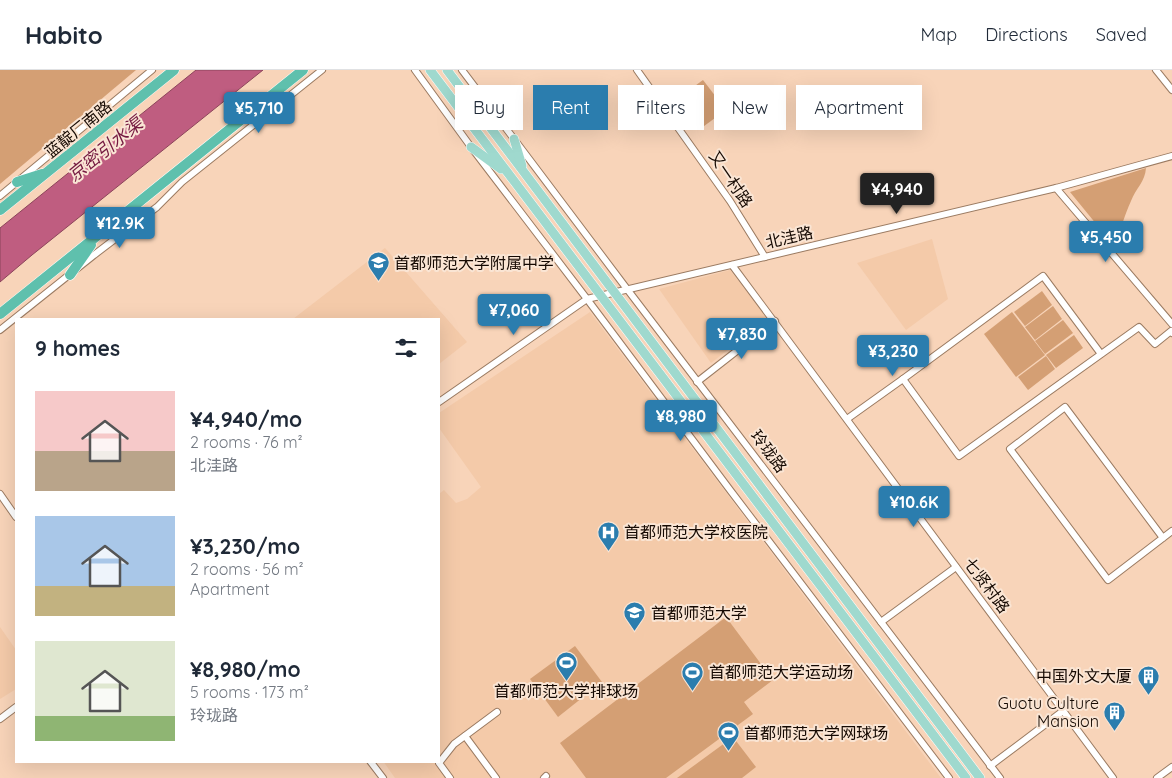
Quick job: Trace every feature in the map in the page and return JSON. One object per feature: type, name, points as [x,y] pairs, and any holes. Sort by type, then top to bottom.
[{"type":"highway","points":[[0,314],[303,70]]},
{"type":"highway","name":"蓝靛厂南路","points":[[0,210],[170,72]]},
{"type":"highway","points":[[17,182],[48,172]]},
{"type":"highway","points":[[70,275],[98,235]]},
{"type":"main road","points":[[430,70],[966,778]]},
{"type":"main road","name":"玲珑路","points":[[447,70],[980,778]]},
{"type":"main road","points":[[514,140],[524,173]]},
{"type":"main road","points":[[471,147],[509,175]]},
{"type":"street","name":"蓝靛厂南路","points":[[0,196],[152,70]]},
{"type":"street","points":[[15,318],[157,207],[182,182],[322,70]]},
{"type":"street","points":[[415,70],[471,147],[949,778]]},
{"type":"street","name":"玲珑路","points":[[462,70],[697,382],[1000,778]]},
{"type":"street","name":"又一村路","points":[[638,70],[725,194],[765,257]]},
{"type":"street","points":[[1156,70],[1172,90]]},
{"type":"street","name":"北洼路","points":[[440,401],[587,298],[1056,188],[1172,156]]},
{"type":"street","points":[[1056,188],[1172,324]]},
{"type":"street","name":"七贤村路","points":[[732,265],[1113,778]]},
{"type":"street","points":[[847,419],[1043,276],[1101,354]]},
{"type":"street","points":[[0,330],[15,318]]},
{"type":"street","points":[[697,382],[775,321]]},
{"type":"street","points":[[903,379],[960,456],[1139,327],[1155,344],[1171,331],[1172,333]]},
{"type":"street","points":[[1163,538],[1065,407],[1010,449],[1108,580],[1163,538],[1172,531]]},
{"type":"street","points":[[0,494],[15,516]]},
{"type":"street","points":[[881,622],[956,567]]},
{"type":"street","points":[[0,719],[15,708]]},
{"type":"street","points":[[990,766],[1063,711]]},
{"type":"street","points":[[440,762],[454,744],[497,712]]},
{"type":"street","points":[[465,736],[496,778]]},
{"type":"street","points":[[372,763],[383,778]]},
{"type":"street","points":[[439,763],[450,778]]},
{"type":"street","points":[[1157,778],[1172,767]]},
{"type":"shaded area","points":[[0,70],[136,70],[0,184]]},
{"type":"shaded area","points":[[703,80],[714,94],[714,119],[704,126],[704,85],[696,85]]},
{"type":"shaded area","points":[[1146,168],[1144,177],[1126,212],[1115,247],[1070,192]]},
{"type":"shaded area","points":[[932,239],[948,299],[906,330],[857,263]]},
{"type":"shaded area","name":"首都师范大学附属中学","points":[[385,248],[467,342],[440,363],[440,318],[294,318]]},
{"type":"shaded area","points":[[730,270],[768,319],[711,363],[659,289]]},
{"type":"shaded area","points":[[1042,291],[1052,305],[1025,326],[1014,312]]},
{"type":"shaded area","points":[[1053,306],[1062,319],[1035,340],[1025,327]]},
{"type":"shaded area","name":"首都师范大学","points":[[590,312],[941,778],[395,778],[384,763],[440,763],[440,493],[444,490],[456,503],[467,499],[481,487],[440,429],[440,412]]},
{"type":"shaded area","points":[[1012,312],[1045,355],[1016,377],[984,334]]},
{"type":"shaded area","points":[[1063,320],[1073,333],[1045,354],[1035,341]]},
{"type":"shaded area","points":[[1074,335],[1083,348],[1056,368],[1046,355]]},
{"type":"shaded area","points":[[1046,356],[1055,369],[1028,390],[1018,377]]},
{"type":"shaded area","name":"首都师范大学运动场","points":[[726,617],[773,680],[744,702],[753,714],[666,778],[586,778],[560,743]]},
{"type":"shaded area","points":[[0,627],[15,649],[15,690],[0,699]]},
{"type":"shaded area","name":"首都师范大学排球场","points":[[575,646],[602,682],[558,717],[530,679]]},
{"type":"shaded area","name":"首都师范大学网球场","points":[[733,737],[756,767],[742,778],[677,778]]},
{"type":"water","name":"京密引水渠","points":[[196,70],[263,70],[0,282],[0,228]]},
{"type":"place","name":"首都师范大学附属中学","points":[[378,282]]},
{"type":"place","name":"首都师范大学校医院","points":[[608,551]]},
{"type":"place","name":"首都师范大学","points":[[635,632]]},
{"type":"place","name":"首都师范大学排球场","points":[[566,681]]},
{"type":"place","name":"首都师范大学运动场","points":[[693,691]]},
{"type":"place","name":"中国外文大厦","points":[[1148,695]]},
{"type":"place","name":"Guotu Culture Mansion","points":[[1115,731]]},
{"type":"place","name":"首都师范大学网球场","points":[[728,752]]}]
